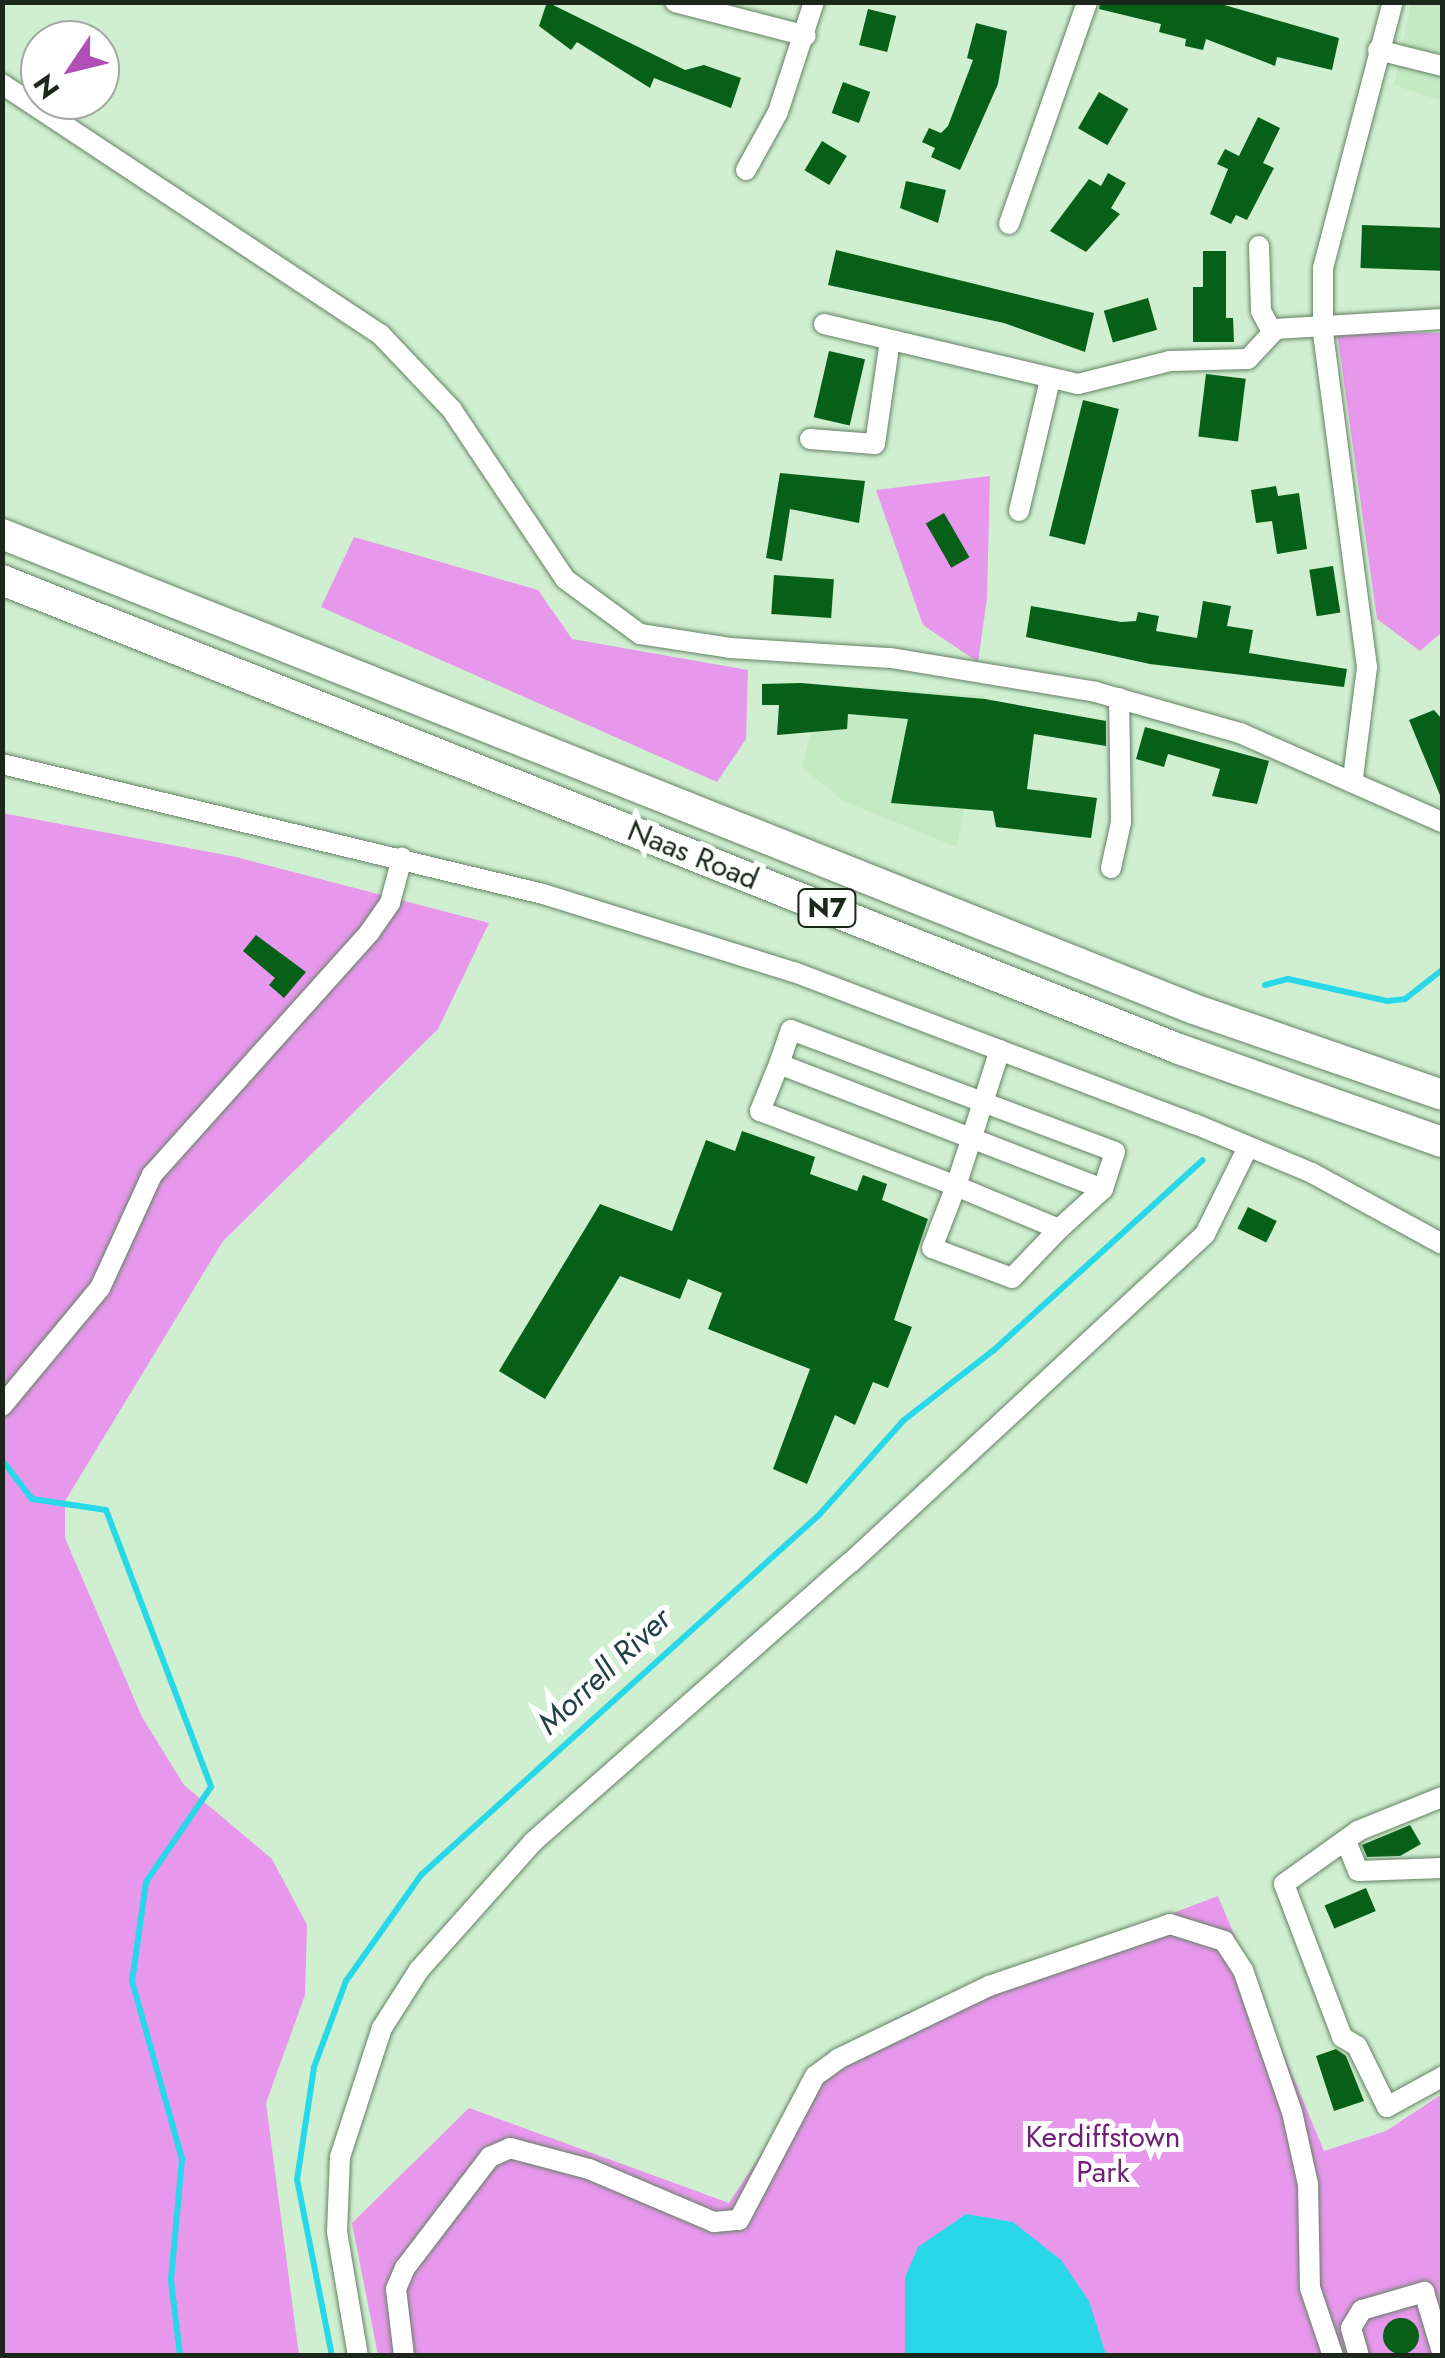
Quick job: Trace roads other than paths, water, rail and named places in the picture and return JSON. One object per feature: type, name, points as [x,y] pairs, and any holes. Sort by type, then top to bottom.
[{"type":"highway","name":"N7","points":[[2,514],[227,624]]},
{"type":"highway","name":"Naas Road","points":[[2,534],[1194,1009],[1442,1095]]},
{"type":"highway","name":"Naas Road","points":[[2,583],[1178,1048],[1442,1142]]},
{"type":"street","points":[[675,2],[806,36]]},
{"type":"street","points":[[746,170],[806,36],[814,2]]},
{"type":"street","points":[[1009,224],[1086,2]]},
{"type":"street","points":[[1353,778],[1367,667],[1323,324],[1332,213],[1392,2]]},
{"type":"street","points":[[1378,50],[1442,66]]},
{"type":"street","points":[[2,84],[380,334],[452,410],[565,579],[606,616],[672,642],[891,658],[1119,698],[1240,733],[1353,778],[1442,822]]},
{"type":"street","points":[[1259,246],[1261,311],[1272,332]]},
{"type":"street","points":[[824,324],[1050,380],[1101,383],[1170,361],[1248,359],[1272,332],[1323,324],[1442,319]]},
{"type":"street","points":[[810,439],[875,444],[890,340]]},
{"type":"street","points":[[1019,510],[1050,380]]},
{"type":"street","points":[[1110,868],[1121,822],[1119,698]]},
{"type":"street","points":[[2,764],[402,858],[776,967],[1248,1147],[1442,1244]]},
{"type":"street","points":[[2,1406],[100,1288],[152,1174],[368,933],[390,903],[402,858]]},
{"type":"street","points":[[1000,1050],[983,1100],[956,1186],[932,1248],[1012,1278],[1102,1189],[1115,1152],[983,1100],[791,1030],[760,1111],[956,1186],[1059,1229]]},
{"type":"street","points":[[778,1064],[1102,1189]]},
{"type":"street","points":[[358,2356],[337,2232],[340,2157],[382,2028],[419,1970],[533,1842],[850,1564],[1206,1234],[1248,1147]]},
{"type":"street","points":[[1442,1797],[1413,1802],[1346,1840],[1284,1884],[1342,2037],[1356,2046],[1387,2108],[1442,2077]]},
{"type":"street","points":[[1346,1840],[1358,1871],[1442,1868]]},
{"type":"street","points":[[404,2356],[396,2289],[405,2268],[490,2157],[510,2148],[589,2168],[714,2222],[739,2220],[815,2076],[838,2059],[989,1986],[1170,1924],[1224,1941],[1243,1970],[1292,2112],[1308,2184],[1310,2288],[1332,2356]]},
{"type":"street","points":[[1358,2356],[1351,2328],[1362,2310],[1424,2292],[1442,2352]]},
{"type":"water","points":[[966,2214],[1013,2222],[1061,2260],[1089,2301],[1106,2355],[905,2355],[905,2277],[918,2247]]},
{"type":"waterway","points":[[1265,985],[1288,979],[1387,1001],[1405,999],[1442,970]]},
{"type":"waterway","name":"Morrell River","points":[[332,2356],[297,2180],[314,2067],[346,1981],[421,1875],[819,1515],[904,1420],[994,1350],[1203,1160]]},
{"type":"waterway","points":[[2,1460],[32,1499],[106,1510],[211,1787],[146,1882],[132,1981],[182,2159],[171,2280],[180,2356]]},
{"type":"park label","name":"Kerdiffstown Park","points":[[1103,2154]]}]
